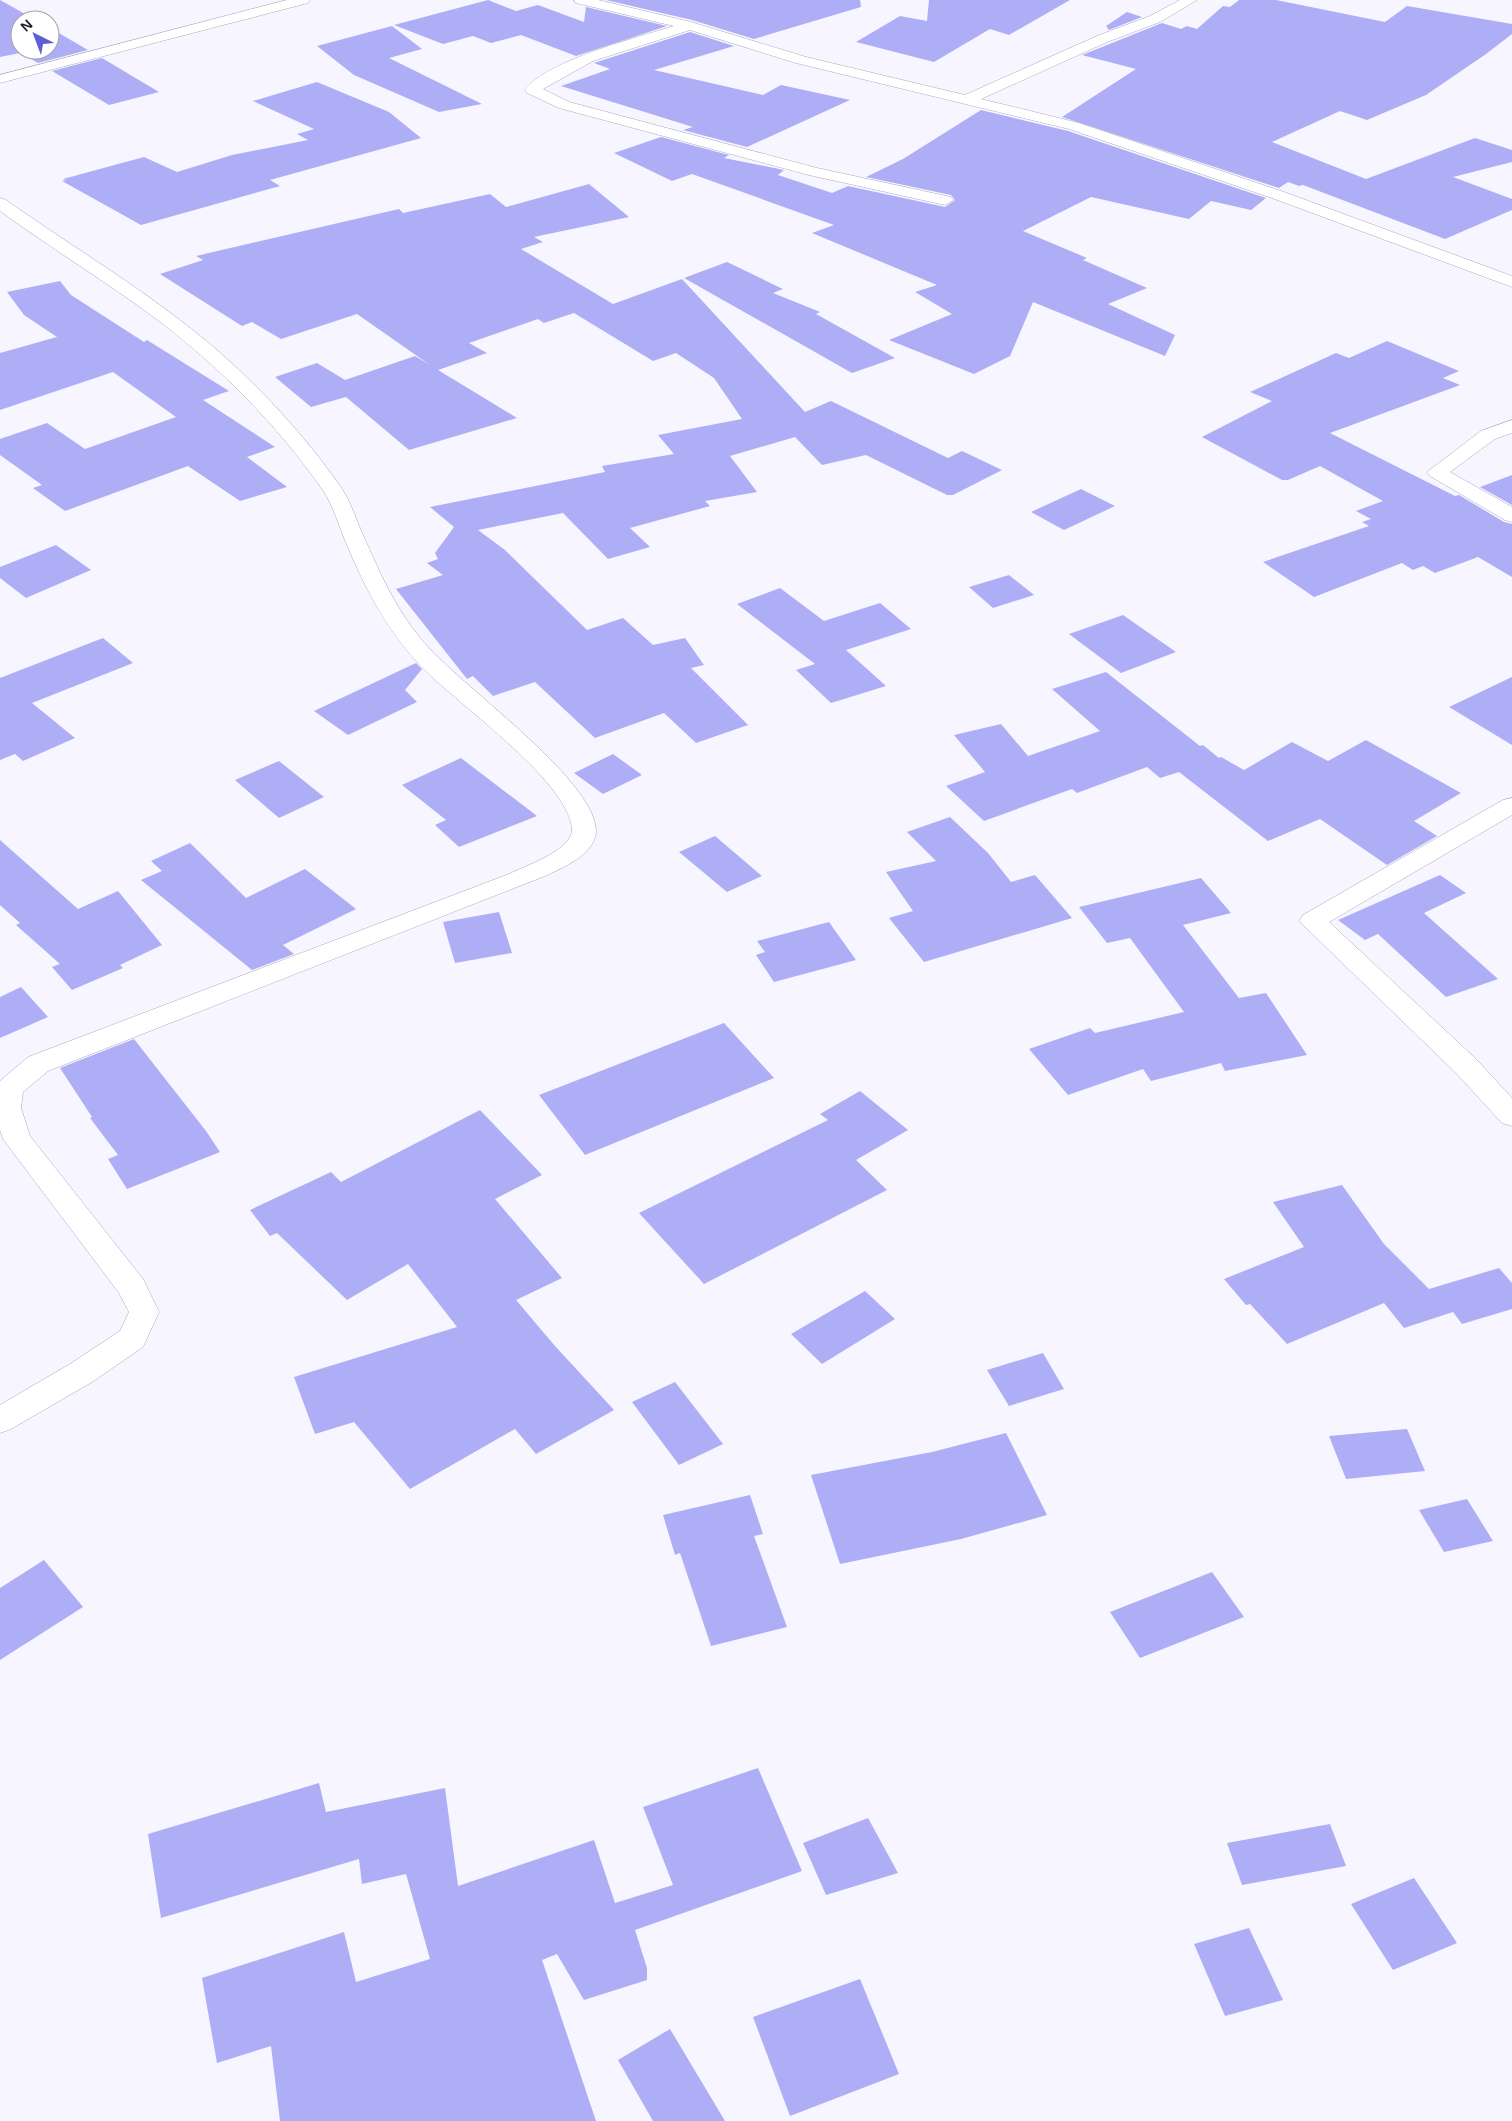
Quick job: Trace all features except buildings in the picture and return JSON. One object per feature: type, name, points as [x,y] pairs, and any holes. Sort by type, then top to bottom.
[{"type":"street","points":[[0,79],[303,0]]},
{"type":"street","points":[[581,0],[691,26],[801,60],[1074,126],[1278,195],[1512,282]]},
{"type":"street","points":[[967,100],[1102,39],[1156,19],[1190,0]]},
{"type":"street","points":[[691,26],[580,60],[552,74],[532,90],[564,105],[786,164],[945,200]]},
{"type":"street","points":[[0,202],[167,318],[256,399],[334,490],[385,606],[399,628],[428,661],[561,784],[581,812],[585,832],[579,846],[556,862],[38,1064],[10,1088],[7,1108],[18,1139],[132,1286],[144,1312],[132,1339],[81,1373],[0,1420]]},
{"type":"street","points":[[1512,426],[1488,434],[1437,472],[1512,516]]},
{"type":"street","points":[[1512,806],[1312,921],[1466,1066],[1512,1116]]}]
